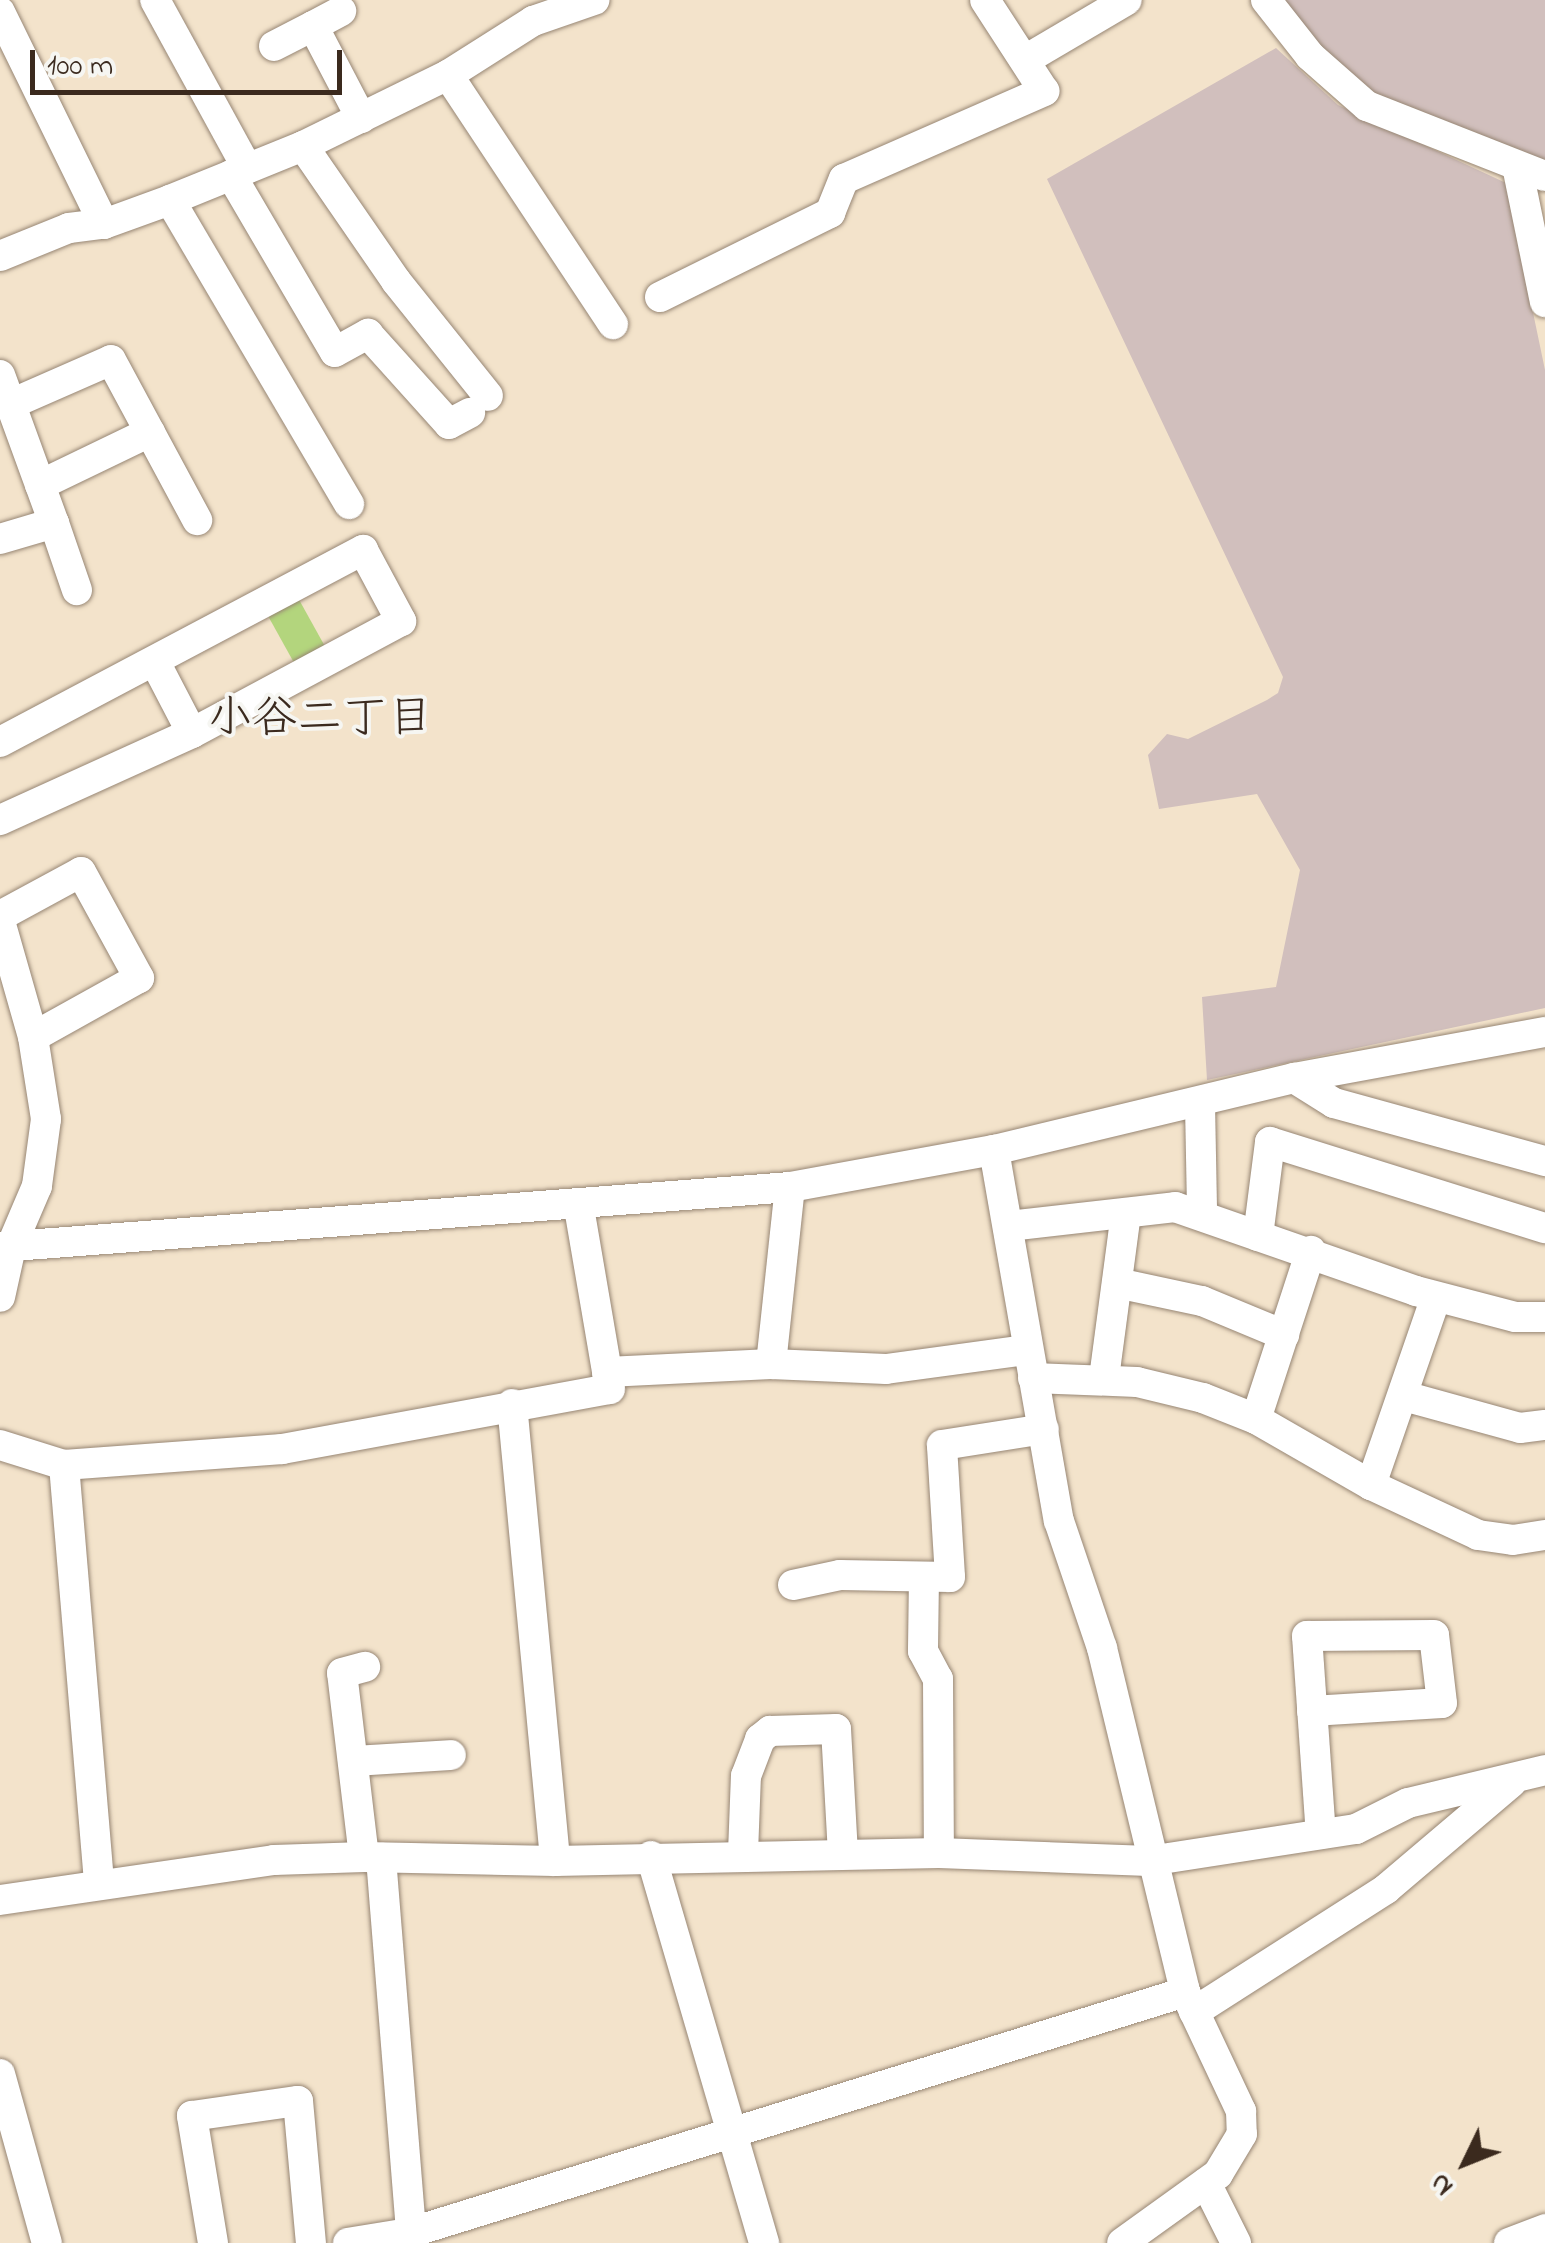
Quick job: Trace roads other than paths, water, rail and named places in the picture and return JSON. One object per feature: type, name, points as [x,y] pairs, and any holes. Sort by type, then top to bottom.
[{"type":"street","points":[[155,0],[239,172],[334,352],[368,334],[459,417],[396,281],[303,146]]},
{"type":"street","points":[[0,256],[69,228],[104,224],[303,146],[448,76],[533,22],[594,0]]},
{"type":"street","points":[[660,297],[830,213],[844,179],[1044,91],[986,0]]},
{"type":"street","points":[[1025,60],[1127,0]]},
{"type":"street","points":[[1266,0],[1310,56],[1367,106],[1531,171],[1545,302]]},
{"type":"street","points":[[274,46],[341,11]]},
{"type":"street","points":[[0,12],[104,224]]},
{"type":"street","points":[[313,26],[361,118]]},
{"type":"street","points":[[448,76],[613,324]]},
{"type":"street","points":[[170,200],[349,504]]},
{"type":"street","points":[[11,404],[111,360],[196,520]]},
{"type":"street","points":[[0,375],[77,590]]},
{"type":"street","points":[[40,484],[150,432]]},
{"type":"street","points":[[0,540],[54,524]]},
{"type":"street","points":[[0,742],[363,550],[401,621],[375,640],[192,733],[0,820]]},
{"type":"street","points":[[155,662],[192,733]]},
{"type":"street","points":[[0,1296],[6,1247],[44,1157],[46,1119],[33,1036],[0,918],[81,872],[138,978],[33,1036]]},
{"type":"street","points":[[6,1247],[790,1188],[994,1150],[1200,1104],[1294,1078],[1545,1032]]},
{"type":"street","points":[[1294,1078],[1334,1103],[1545,1161]]},
{"type":"street","points":[[1200,1104],[1202,1212]]},
{"type":"street","points":[[1258,1236],[1270,1142],[1545,1228]]},
{"type":"street","points":[[994,1150],[1059,1521],[1102,1648],[1148,1861],[1190,2002],[1241,2112],[1242,2134],[1206,2183],[1122,2243]]},
{"type":"street","points":[[771,1364],[790,1188]]},
{"type":"street","points":[[0,1445],[64,1465],[282,1449],[610,1389],[580,1206]]},
{"type":"street","points":[[1008,1226],[1175,1207],[1202,1212],[1258,1236],[1436,1296],[1515,1317],[1545,1317]]},
{"type":"street","points":[[1104,1378],[1126,1212]]},
{"type":"street","points":[[1256,1419],[1311,1252]]},
{"type":"street","points":[[1117,1282],[1202,1301],[1284,1335]]},
{"type":"street","points":[[1371,1485],[1436,1296]]},
{"type":"street","points":[[607,1372],[771,1364],[886,1369],[1030,1364],[1203,1398],[1256,1419],[1371,1485],[1478,1535],[1514,1540],[1545,1535]]},
{"type":"street","points":[[1404,1396],[1520,1428],[1545,1425]]},
{"type":"street","points":[[512,1404],[555,1861]]},
{"type":"street","points":[[793,1585],[840,1575],[950,1577],[942,1446],[1044,1428]]},
{"type":"street","points":[[64,1465],[99,1883]]},
{"type":"street","points":[[924,1576],[923,1650],[938,1678],[939,1853]]},
{"type":"street","points":[[1312,1711],[1442,1703],[1434,1635],[1307,1636],[1312,1711],[1321,1834]]},
{"type":"street","points":[[365,1668],[342,1672],[352,1762],[373,1858],[410,2238]]},
{"type":"street","points":[[743,1853],[746,1776],[760,1740],[770,1731],[836,1729],[843,1854]]},
{"type":"street","points":[[352,1762],[451,1755]]},
{"type":"street","points":[[0,1900],[274,1860],[555,1861],[743,1853],[939,1853],[1148,1861],[1356,1829],[1408,1803],[1545,1770]]},
{"type":"street","points":[[348,2243],[410,2238],[730,2130],[1190,2002],[1386,1889],[1512,1781]]},
{"type":"street","points":[[650,1856],[764,2243]]},
{"type":"street","points":[[0,2074],[7,2121],[46,2243]]},
{"type":"street","points":[[212,2243],[192,2116],[298,2102],[311,2243]]},
{"type":"street","points":[[1206,2183],[1236,2243]]},
{"type":"street","points":[[1510,2243],[1545,2229]]},
{"type":"district","name":"小谷二丁目","points":[[320,721]]}]
